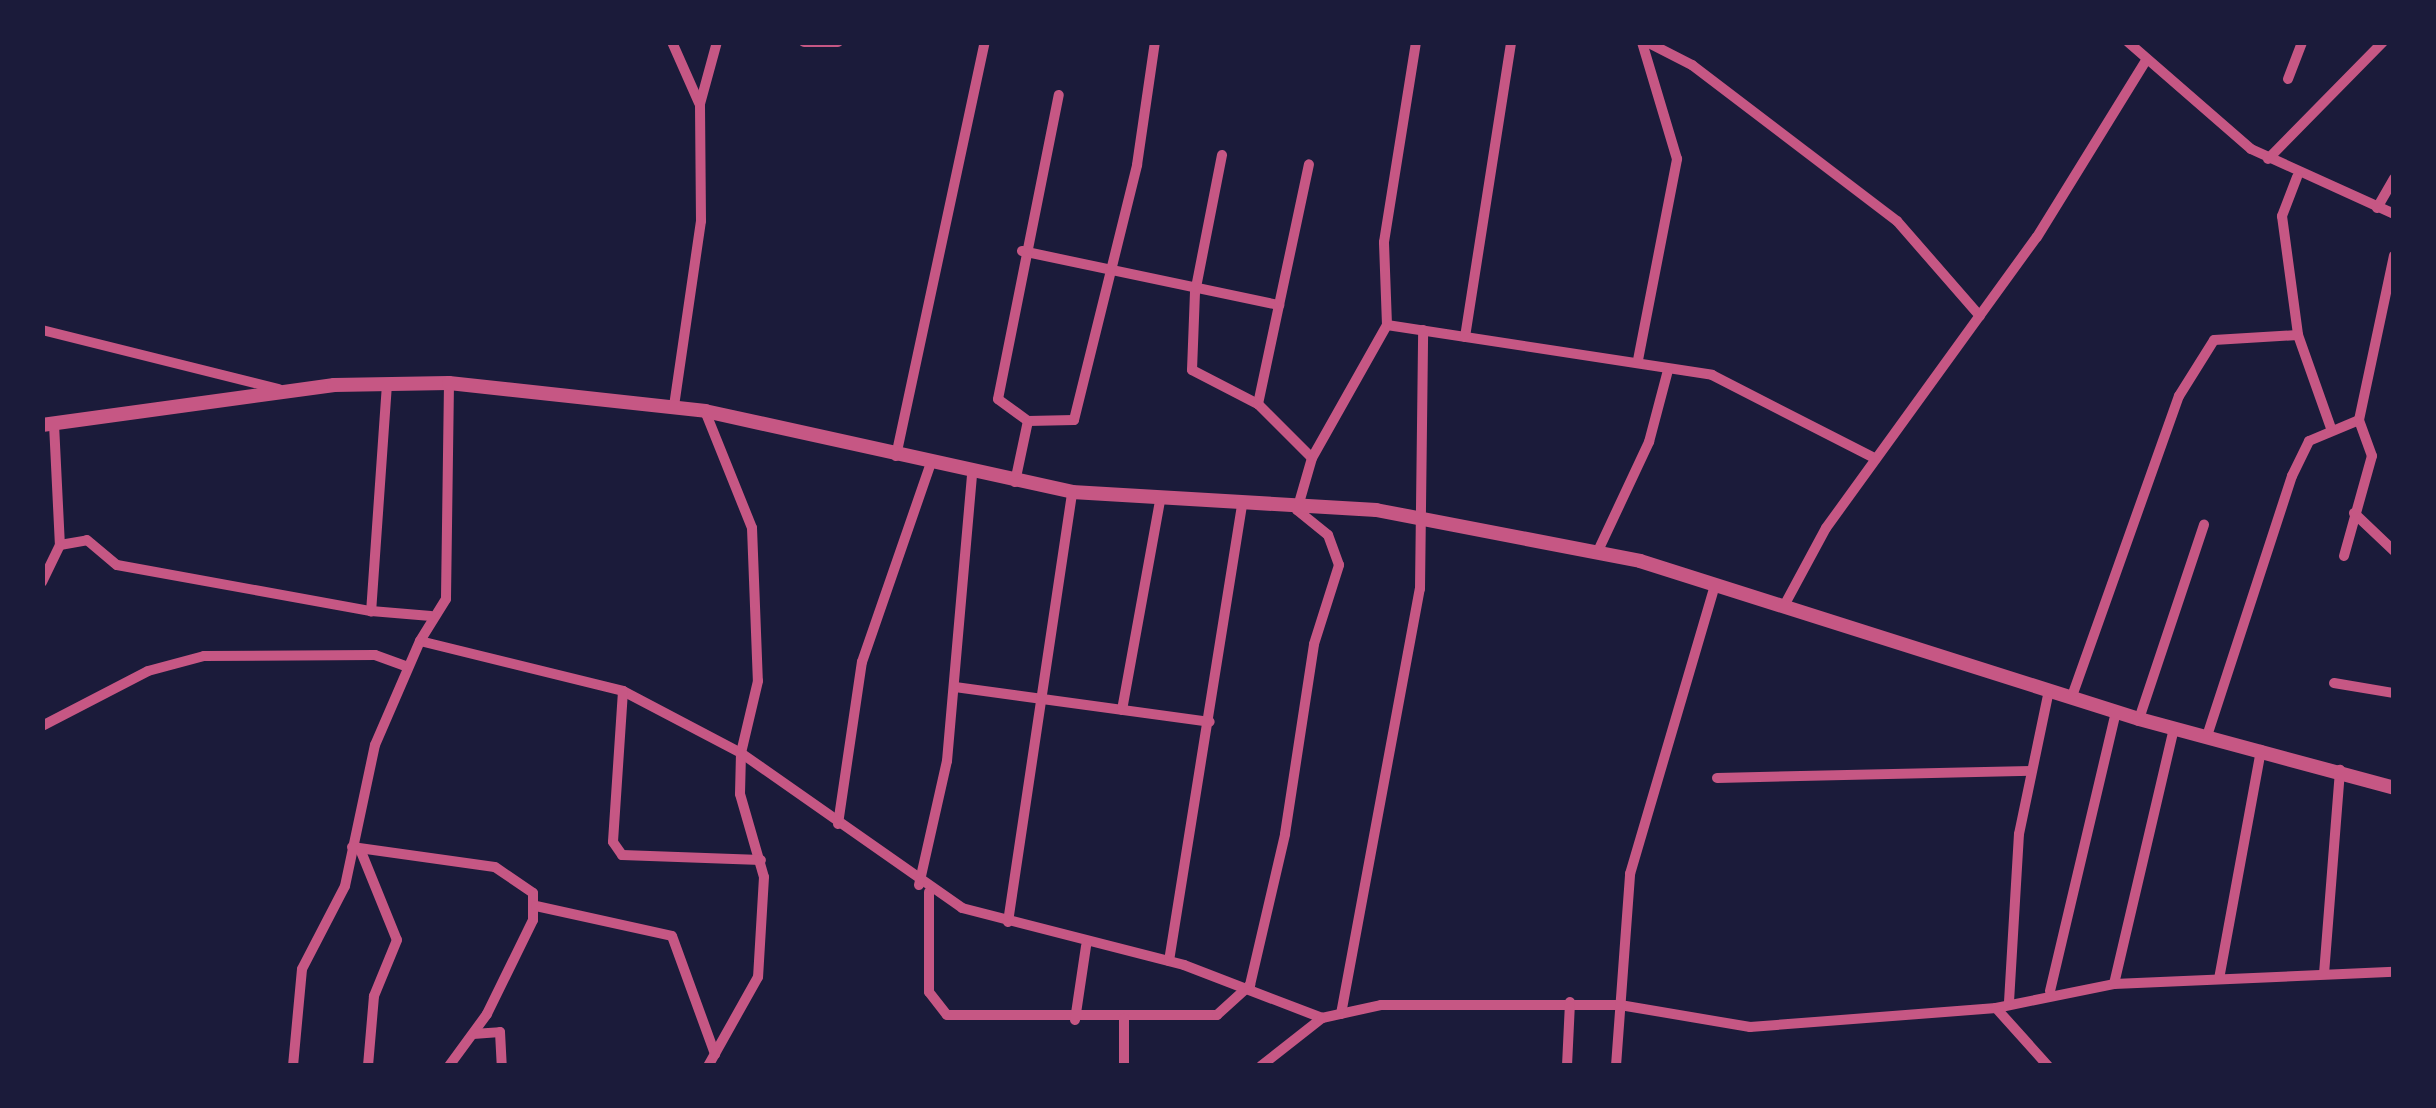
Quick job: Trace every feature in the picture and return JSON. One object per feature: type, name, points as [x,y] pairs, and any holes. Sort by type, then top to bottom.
[{"type":"street","points":[[672,42],[700,104]]},
{"type":"street","points":[[674,406],[701,222],[700,104],[717,42]]},
{"type":"street","points":[[804,42],[838,42]]},
{"type":"street","points":[[896,457],[985,42]]},
{"type":"street","points":[[1059,96],[1022,251],[998,399],[1028,421],[1074,420],[1109,271],[1155,42]]},
{"type":"street","points":[[1297,510],[1312,458],[1387,324],[1384,242],[1416,42]]},
{"type":"street","points":[[1465,337],[1512,42]]},
{"type":"street","points":[[1638,360],[1677,159],[1644,42]]},
{"type":"street","points":[[1644,42],[1692,66],[1897,221],[1980,316]]},
{"type":"street","points":[[2128,42],[2145,62],[2268,160],[2296,177],[2394,214]]},
{"type":"street","points":[[2288,78],[2302,42]]},
{"type":"street","points":[[2268,160],[2383,42]]},
{"type":"street","points":[[1784,604],[1876,459],[1980,316],[2145,62]]},
{"type":"street","points":[[1222,155],[1195,292],[1192,370],[1258,404],[1312,458]]},
{"type":"street","points":[[1258,404],[1309,164]]},
{"type":"street","points":[[2296,177],[2282,216],[2298,335],[2331,428]]},
{"type":"street","points":[[2377,208],[2394,179]]},
{"type":"street","points":[[1022,251],[1195,292],[1279,304]]},
{"type":"street","points":[[2344,556],[2372,456],[2359,420],[2394,256]]},
{"type":"street","points":[[1387,324],[1638,360],[1668,370],[1712,375],[1876,459]]},
{"type":"street","points":[[42,330],[290,391]]},
{"type":"street","points":[[1342,1014],[1420,589],[1416,518],[1424,330]]},
{"type":"street","points":[[2071,699],[2179,396],[2214,340],[2298,335]]},
{"type":"street","points":[[1597,553],[1648,442],[1668,370]]},
{"type":"street","points":[[293,1066],[302,969],[345,886],[375,745],[406,666],[431,616],[446,598],[449,383]]},
{"type":"street","points":[[42,582],[60,545],[48,424],[290,391],[449,383],[705,411],[930,466],[1072,492],[1416,518],[1597,553],[1784,604],[2139,720],[2340,768],[2394,788]]},
{"type":"street","points":[[371,611],[387,384]]},
{"type":"street","points":[[705,411],[752,528],[758,680],[741,753],[740,794],[761,860],[756,988],[708,1066]]},
{"type":"street","points":[[2207,736],[2292,476],[2309,441],[2331,428],[2359,420]]},
{"type":"street","points":[[1014,482],[1028,421]]},
{"type":"street","points":[[838,824],[862,662],[930,466]]},
{"type":"street","points":[[972,474],[954,687],[924,888],[933,1008],[1075,1020],[1217,1015],[1250,985],[1285,834],[1314,644],[1339,565],[1328,536],[1297,510]]},
{"type":"street","points":[[1008,922],[1072,492]]},
{"type":"street","points":[[1122,710],[1160,500]]},
{"type":"street","points":[[1169,961],[1242,507]]},
{"type":"street","points":[[2354,512],[2394,551]]},
{"type":"street","points":[[2139,720],[2204,525]]},
{"type":"street","points":[[60,545],[87,540],[117,565],[371,611],[431,616]]},
{"type":"street","points":[[1616,1066],[1630,874],[1715,586]]},
{"type":"street","points":[[420,641],[623,692],[741,753],[924,888],[1008,922],[1086,946],[1169,961],[1250,985],[1322,1018]]},
{"type":"street","points":[[42,726],[148,671],[204,656],[375,655],[406,666]]},
{"type":"street","points":[[2334,683],[2394,693]]},
{"type":"street","points":[[954,687],[1210,722]]},
{"type":"street","points":[[2010,1002],[2032,772],[2049,691]]},
{"type":"street","points":[[623,692],[613,842],[622,854],[761,860]]},
{"type":"street","points":[[2050,991],[2116,712]]},
{"type":"street","points":[[2114,984],[2174,728]]},
{"type":"street","points":[[2219,979],[2261,750]]},
{"type":"street","points":[[2324,974],[2340,768]]},
{"type":"street","points":[[1718,778],[2032,772]]},
{"type":"street","points":[[356,848],[495,866],[533,892],[536,906],[472,1034],[449,1066]]},
{"type":"street","points":[[356,848],[397,940],[374,996],[368,1066]]},
{"type":"street","points":[[536,906],[672,936],[715,1054]]},
{"type":"street","points":[[1075,1020],[1086,946]]},
{"type":"street","points":[[1260,1066],[1322,1018],[1465,1000],[1620,1005],[1750,1027],[1996,1008],[2050,991],[2114,984],[2394,972]]},
{"type":"street","points":[[1567,1066],[1570,1002]]},
{"type":"street","points":[[1996,1008],[2048,1066]]},
{"type":"street","points":[[1124,1018],[1124,1066]]},
{"type":"street","points":[[472,1034],[500,1032],[502,1066]]}]
